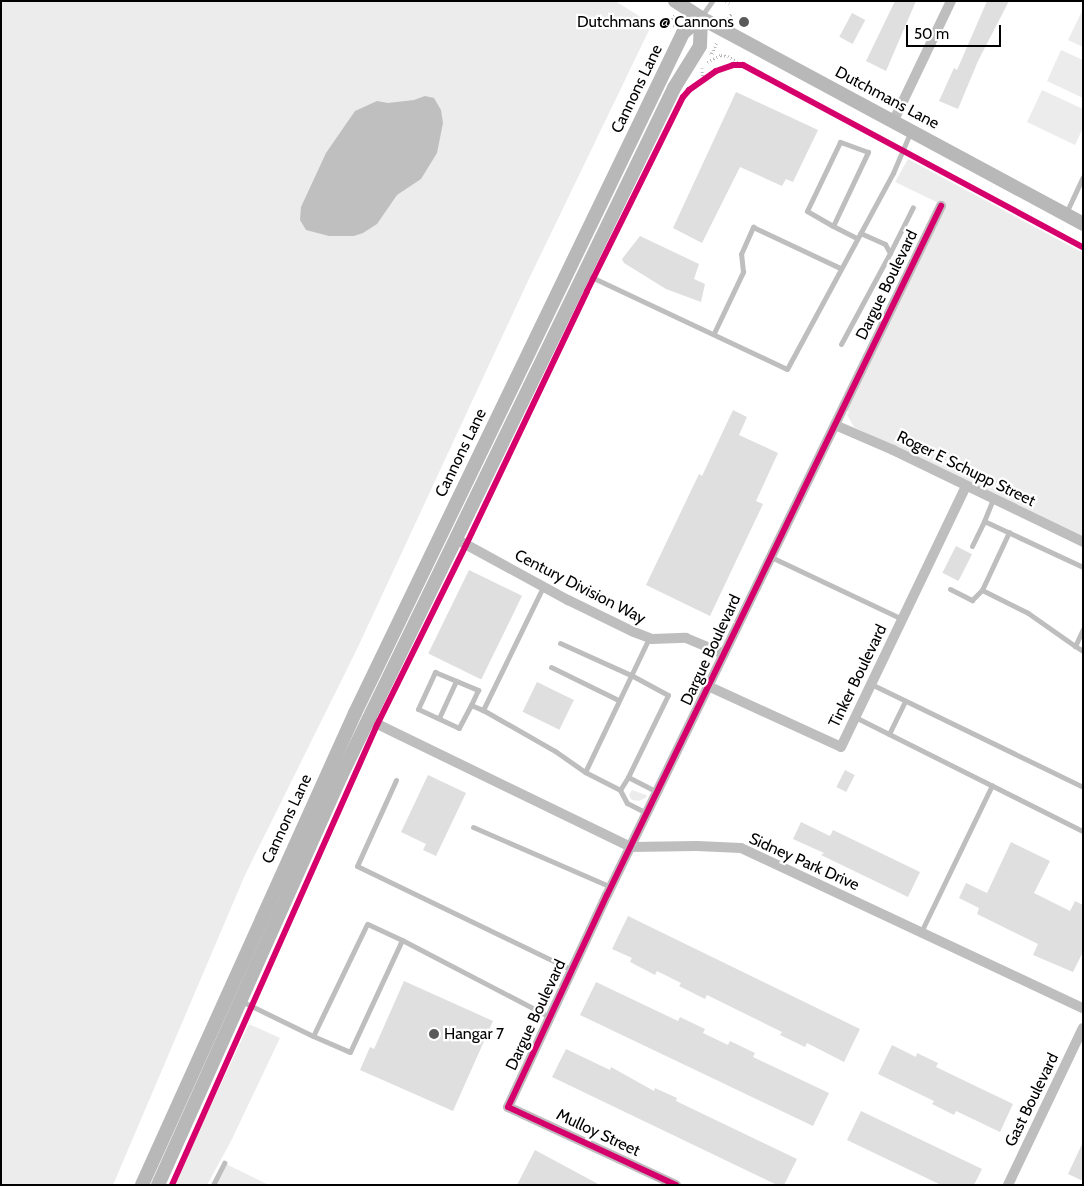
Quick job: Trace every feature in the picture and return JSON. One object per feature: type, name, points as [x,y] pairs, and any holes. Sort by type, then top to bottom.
[{"type":"main road","name":"Dutchmans Lane","points":[[675,1],[701,18],[894,120],[1083,224]]},
{"type":"main road","name":"Cannons Lane","points":[[158,1185],[341,776],[674,88],[700,46],[701,18]]},
{"type":"main road","name":"Cannons Lane","points":[[142,1185],[226,995],[355,713],[683,33],[701,18]]},
{"type":"main road","points":[[442,532],[456,539]]},
{"type":"main road","points":[[355,713],[369,720]]},
{"type":"main road","points":[[226,995],[240,1001]]},
{"type":"street","points":[[894,120],[951,1]]},
{"type":"street","name":"Dargue Boulevard","points":[[508,1107],[770,556],[941,206]]},
{"type":"street","name":"Roger E Schupp Street","points":[[835,425],[1083,542]]},
{"type":"street","name":"Tinker Boulevard","points":[[708,686],[841,747],[966,486]]},
{"type":"street","name":"Century Division Way","points":[[456,539],[543,587],[649,638],[686,638],[724,654]]},
{"type":"street","name":"Sidney Park Drive","points":[[369,720],[631,847],[697,846],[742,848],[1083,1008]]},
{"type":"street","name":"Gast Boulevard","points":[[1008,1185],[1083,1028]]},
{"type":"street","name":"Mulloy Street","points":[[508,1107],[676,1185]]},
{"type":"lane","points":[[701,18],[712,1]]},
{"type":"lane","points":[[584,273],[787,369],[893,173],[911,130]]},
{"type":"lane","points":[[833,226],[868,152],[840,142],[807,212],[833,226],[885,244],[890,253]]},
{"type":"lane","points":[[1065,214],[1083,177]]},
{"type":"lane","points":[[841,344],[913,207]]},
{"type":"lane","points":[[714,333],[742,272],[741,254],[753,227],[840,268]]},
{"type":"lane","points":[[972,546],[993,499]]},
{"type":"lane","points":[[984,521],[1083,567]]},
{"type":"lane","points":[[950,590],[972,600],[982,590],[1009,532]]},
{"type":"lane","points":[[770,556],[902,619]]},
{"type":"lane","points":[[483,710],[543,587]]},
{"type":"lane","points":[[982,590],[1028,613],[1083,651]]},
{"type":"lane","points":[[1075,646],[1083,629]]},
{"type":"lane","points":[[585,772],[649,638]]},
{"type":"lane","points":[[560,643],[631,675],[668,695],[620,790]]},
{"type":"lane","points":[[551,667],[618,700]]},
{"type":"lane","points":[[435,672],[478,690],[471,705],[459,728],[418,709],[435,672]]},
{"type":"lane","points":[[439,718],[456,681]]},
{"type":"lane","points":[[870,684],[1083,787]]},
{"type":"lane","points":[[889,734],[905,701]]},
{"type":"lane","points":[[471,705],[555,752],[585,772],[620,790],[627,803],[648,813]]},
{"type":"lane","points":[[855,717],[1083,830]]},
{"type":"lane","points":[[628,777],[658,792]]},
{"type":"lane","points":[[396,780],[356,866],[572,970]]},
{"type":"lane","points":[[921,932],[992,785]]},
{"type":"lane","points":[[472,827],[611,887]]},
{"type":"lane","points":[[313,1036],[367,924],[402,940],[550,1018]]},
{"type":"lane","points":[[240,1001],[350,1052],[402,940]]},
{"type":"lane","points":[[213,1185],[224,1163]]},
{"type":"path","points":[[726,1],[730,3]]},
{"type":"path","points":[[703,79],[703,66],[713,56],[728,56],[752,70]]},
{"type":"path","points":[[732,66],[743,65]]},
{"type":"path","points":[[695,85],[710,75]]},
{"type":"shaded area","points":[[1,1],[615,1],[652,24],[527,283],[357,649],[245,875],[113,1185],[1,1185]]},
{"type":"shaded area","points":[[1083,9],[1083,47],[1068,40]]},
{"type":"shaded area","points":[[1061,50],[1083,60],[1083,98],[1047,81]]},
{"type":"shaded area","points":[[1042,90],[1083,109],[1083,128],[1075,145],[1027,122]]},
{"type":"shaded area","points":[[425,96],[434,98],[441,110],[443,123],[437,153],[421,179],[397,195],[377,224],[363,233],[354,236],[329,236],[306,230],[300,220],[301,207],[326,153],[355,111],[377,101],[388,103],[414,100]]},
{"type":"shaded area","points":[[908,159],[1083,253],[1083,540],[854,427],[847,415],[849,412],[845,408],[943,205],[895,182]]},
{"type":"shaded area","points":[[632,790],[647,797],[639,801],[632,800],[629,795]]},
{"type":"shaded area","points":[[249,1024],[280,1038],[231,1141],[207,1185],[174,1185]]},
{"type":"shaded area","points":[[224,1163],[269,1185],[214,1185]]},
{"type":"building","points":[[895,1],[916,1],[886,71],[866,61]]},
{"type":"building","points":[[987,1],[1009,1],[978,61],[958,109],[939,101],[954,68],[957,70]]},
{"type":"building","points":[[852,13],[865,20],[853,44],[839,37]]},
{"type":"building","points":[[736,92],[818,130],[793,182],[786,179],[782,186],[740,167],[702,243],[673,228]]},
{"type":"building","points":[[640,236],[699,264],[694,279],[705,284],[701,302],[666,289],[624,263],[622,259]]},
{"type":"building","points":[[733,410],[747,417],[739,435],[778,453],[756,501],[763,504],[710,616],[646,585],[699,474],[702,476]]},
{"type":"building","points":[[956,546],[972,554],[958,581],[942,573]]},
{"type":"building","points":[[469,570],[522,596],[481,679],[428,654]]},
{"type":"building","points":[[537,682],[574,700],[559,730],[523,712]]},
{"type":"building","points":[[845,770],[855,775],[846,792],[836,787]]},
{"type":"building","points":[[428,775],[466,793],[436,856],[423,850],[426,844],[401,832]]},
{"type":"building","points":[[801,822],[830,836],[833,830],[920,872],[908,897],[821,855],[824,853],[793,839]]},
{"type":"building","points":[[1011,842],[1050,861],[1034,893],[1070,911],[1075,901],[1083,905],[1083,952],[1073,972],[1033,955],[1038,944],[977,914],[979,908],[959,898],[966,883],[987,893]]},
{"type":"building","points":[[628,916],[860,1029],[844,1062],[807,1043],[805,1047],[780,1035],[782,1032],[707,995],[705,999],[679,986],[681,983],[657,971],[655,975],[630,962],[632,958],[612,949]]},
{"type":"building","name":"Hangar 7","points":[[404,981],[493,1021],[453,1111],[360,1070],[370,1047],[374,1049]]},
{"type":"building","points":[[596,982],[678,1021],[680,1017],[705,1029],[703,1033],[728,1045],[730,1041],[755,1053],[753,1057],[829,1093],[813,1126],[580,1015]]},
{"type":"building","points":[[892,1045],[916,1057],[917,1053],[938,1063],[936,1067],[1013,1104],[1000,1132],[956,1111],[954,1115],[932,1104],[934,1101],[878,1074]]},
{"type":"building","points":[[566,1049],[610,1070],[611,1067],[654,1091],[655,1088],[677,1098],[676,1101],[797,1159],[784,1185],[777,1185],[552,1077]]},
{"type":"building","points":[[861,1111],[982,1169],[974,1185],[941,1185],[847,1140]]},
{"type":"building","points":[[1083,1142],[1083,1181],[1068,1174]]},
{"type":"building","points":[[535,1150],[600,1185],[517,1185]]},
{"type":"cycle path","points":[[172,1185],[377,725],[466,545],[587,291],[683,97],[689,90],[716,71],[733,65],[743,65],[1083,247]]},
{"type":"cycle path","points":[[676,1185],[508,1107],[607,895],[941,206]]},
{"type":"place","name":"Dutchmans @ Cannons","points":[[744,22]]},
{"type":"place","name":"Hangar 7","points":[[434,1034]]}]
